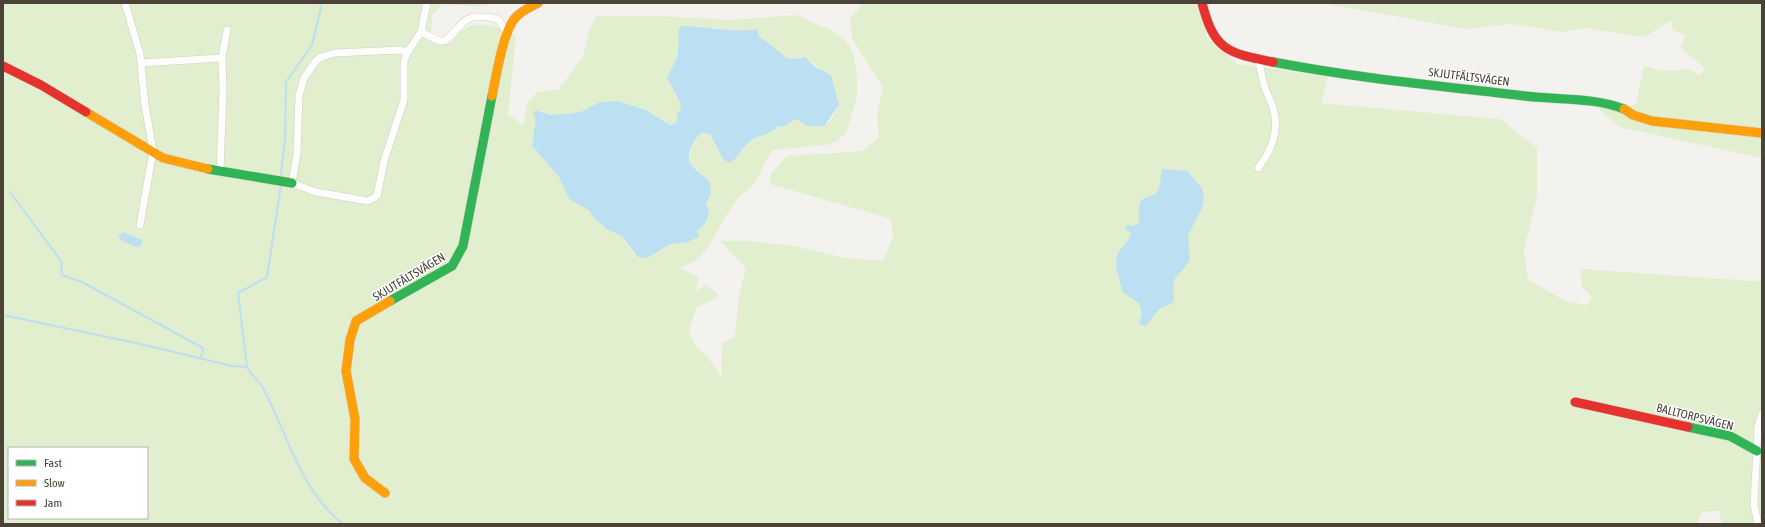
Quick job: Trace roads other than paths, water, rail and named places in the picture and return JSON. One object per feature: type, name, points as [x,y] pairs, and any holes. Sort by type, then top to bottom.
[{"type":"street","points":[[126,3],[137,38],[145,105],[153,151],[140,225]]},
{"type":"street","points":[[3,66],[41,85],[163,158],[220,171],[292,183],[316,192],[368,201],[376,196],[384,161],[404,100],[404,62],[407,53],[421,32],[426,3]]},
{"type":"street","name":"SKJUTFÄLTSVÄGEN","points":[[385,493],[365,478],[354,459],[355,419],[346,371],[353,327],[356,321],[437,276],[456,261],[463,246],[486,120],[507,34],[514,18],[524,10],[538,3]]},
{"type":"street","name":"SKJUTFÄLTSVÄGEN","points":[[1202,3],[1211,33],[1220,44],[1242,56],[1259,60],[1368,77],[1535,97],[1595,102],[1614,105],[1638,117],[1652,121],[1762,133]]},
{"type":"street","points":[[421,32],[439,41],[445,41],[466,19],[472,16],[498,19],[507,34]]},
{"type":"street","points":[[220,171],[223,91],[222,58],[227,30]]},
{"type":"street","points":[[292,183],[296,154],[299,91],[304,78],[316,61],[321,57],[335,53],[401,50],[407,53]]},
{"type":"street","points":[[141,63],[222,58]]},
{"type":"street","points":[[1258,168],[1274,142],[1276,123],[1273,108],[1262,81],[1259,60]]},
{"type":"street","name":"BALLTORPSVÄGEN","points":[[1575,402],[1730,436],[1757,451]]},
{"type":"street","points":[[1758,524],[1754,505],[1758,426],[1762,414]]},
{"type":"water","points":[[681,26],[729,30],[757,29],[759,36],[787,58],[796,59],[805,57],[814,66],[831,75],[839,105],[824,126],[807,126],[798,120],[793,120],[783,127],[778,126],[773,131],[752,140],[733,161],[729,163],[723,159],[710,134],[701,133],[698,135],[691,147],[689,161],[697,171],[710,182],[711,194],[706,204],[709,212],[708,219],[697,231],[699,237],[685,243],[671,244],[647,258],[638,257],[622,236],[608,230],[592,216],[590,211],[569,199],[559,177],[532,146],[536,119],[533,114],[536,110],[551,115],[574,113],[583,111],[600,102],[618,101],[646,110],[670,125],[677,122],[677,115],[681,108],[680,102],[667,78],[678,55],[679,28]]},
{"type":"water","points":[[1163,169],[1187,171],[1202,188],[1204,199],[1202,208],[1188,235],[1190,259],[1175,279],[1173,290],[1174,300],[1172,303],[1159,309],[1146,326],[1139,324],[1142,314],[1139,303],[1122,292],[1116,262],[1119,252],[1131,234],[1125,227],[1128,225],[1133,226],[1139,223],[1139,209],[1141,201],[1156,193],[1160,184]]},
{"type":"water","points":[[123,232],[142,240],[142,245],[137,247],[122,241],[118,237]]},
{"type":"waterway","points":[[281,175],[285,138],[286,82],[312,45],[321,8],[320,3]]},
{"type":"waterway","points":[[247,367],[238,293],[267,277],[281,185]]},
{"type":"waterway","points":[[10,192],[61,261],[62,275],[82,282],[203,348],[201,358]]},
{"type":"waterway","points":[[3,315],[145,345],[232,366],[247,367],[263,388],[305,478],[328,510],[343,524]]}]
